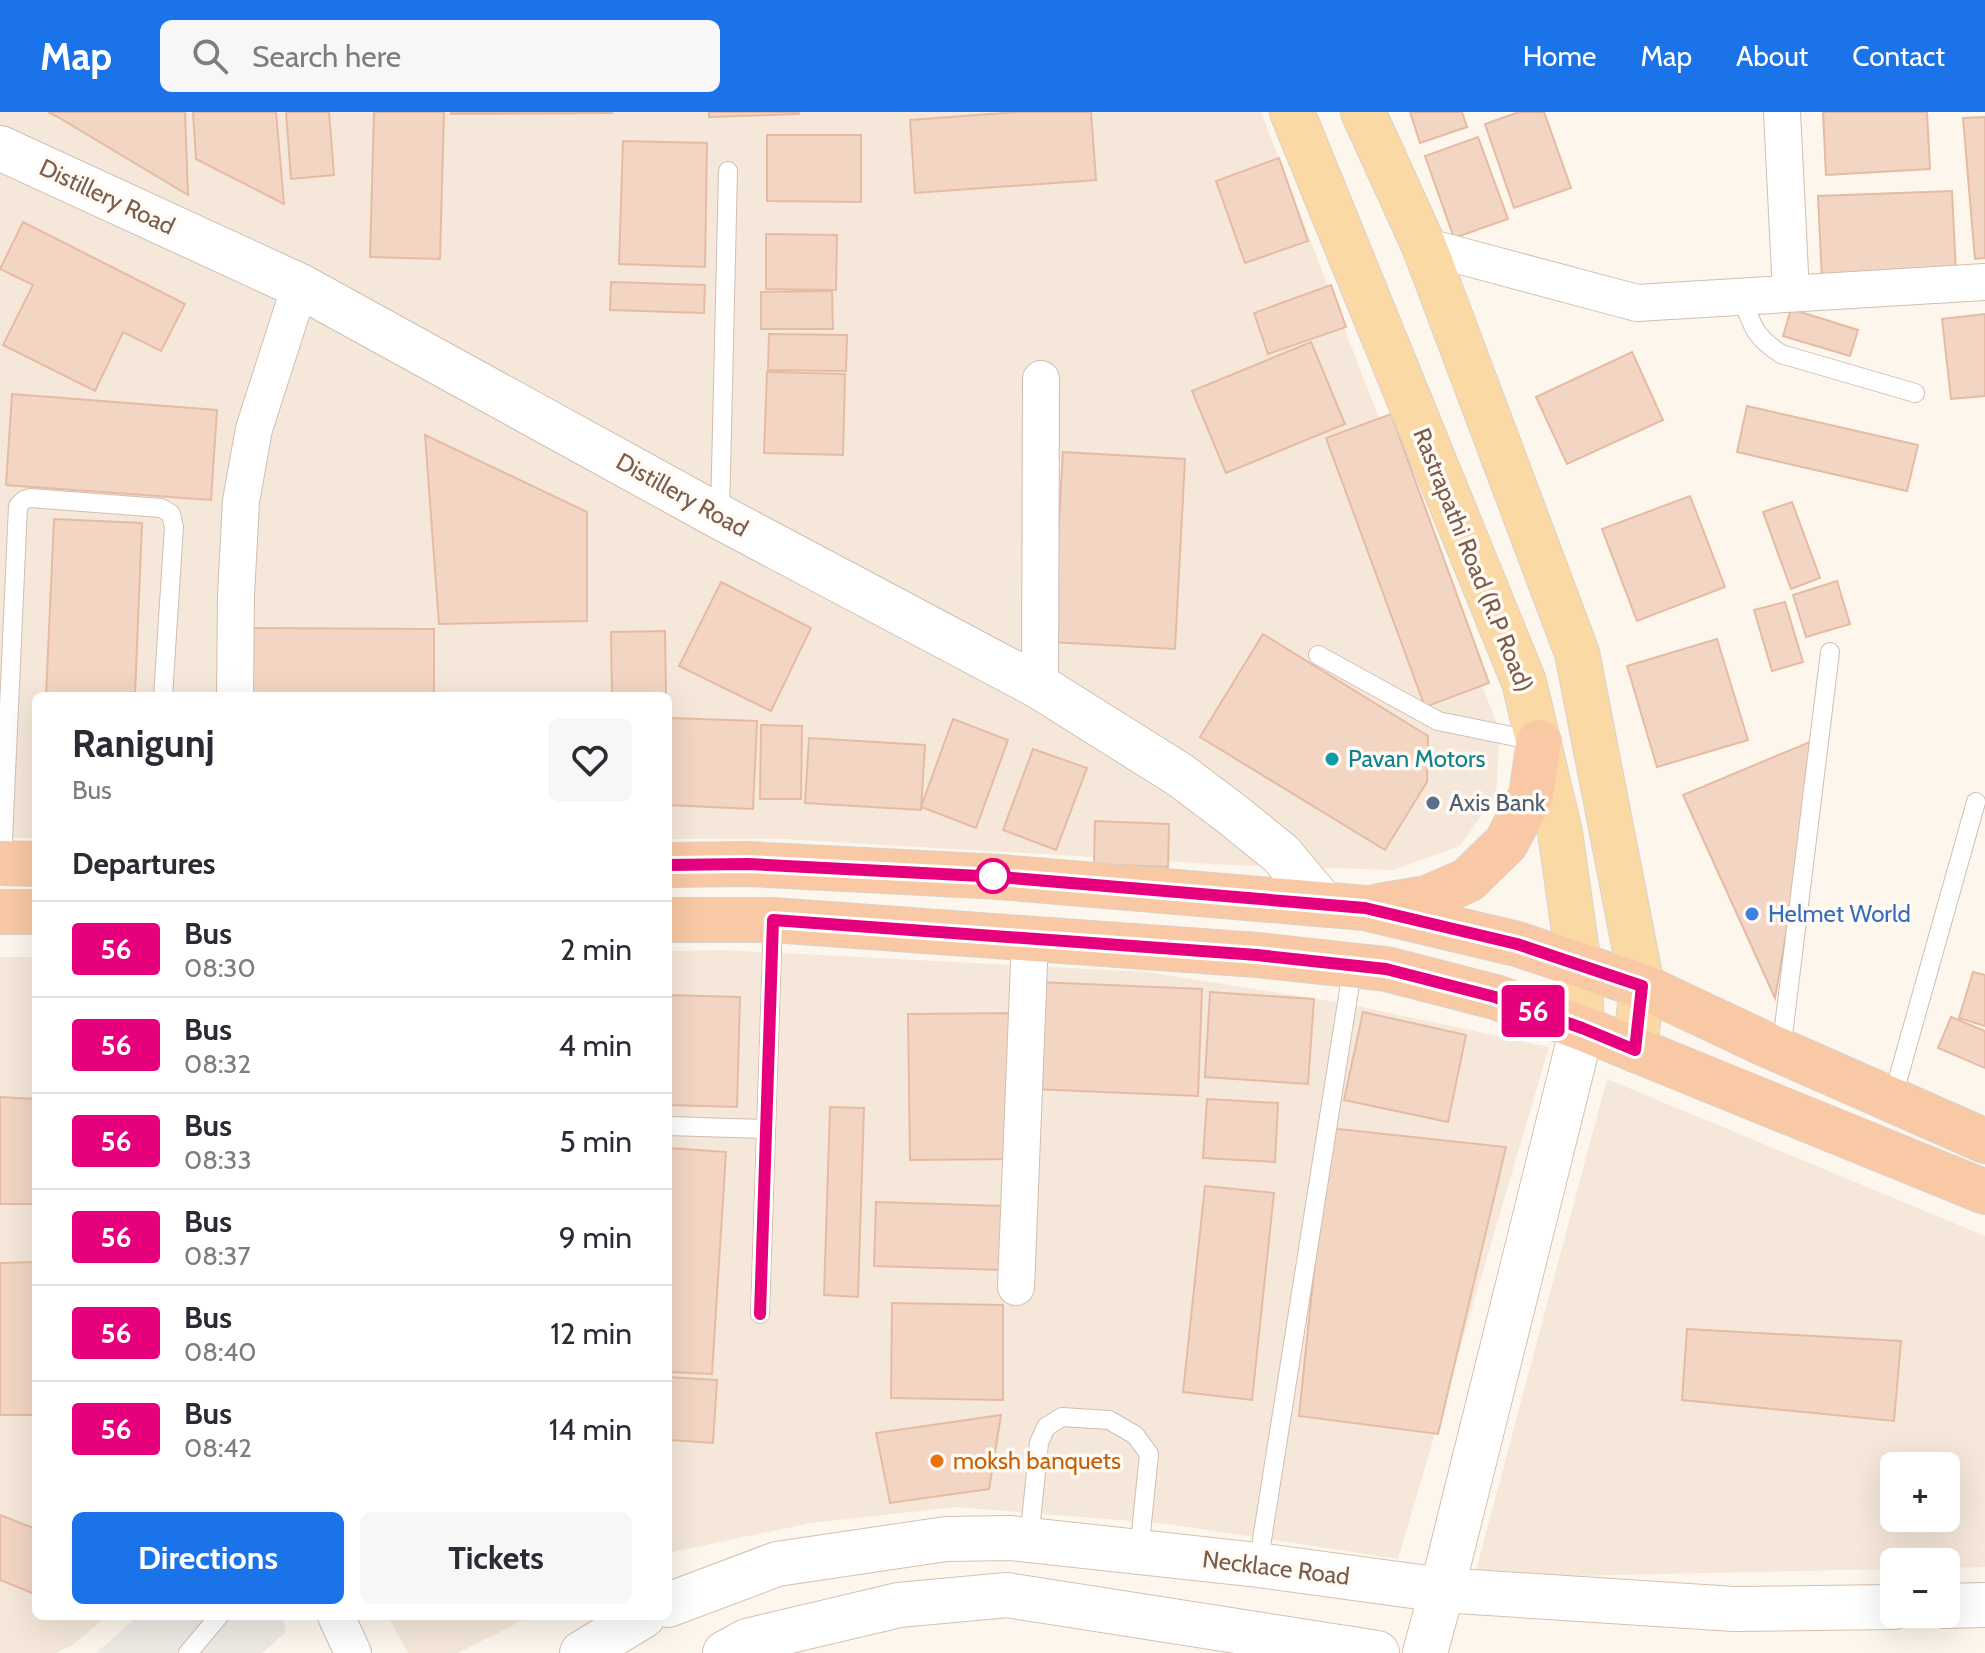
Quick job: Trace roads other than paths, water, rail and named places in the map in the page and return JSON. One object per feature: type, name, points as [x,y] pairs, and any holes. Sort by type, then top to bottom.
[{"type":"highway","points":[[1344,906],[1427,898],[1468,880],[1506,843],[1519,819],[1531,795],[1539,742]]},
{"type":"highway","points":[[672,865],[748,864],[1000,877],[1344,906],[1517,944],[1642,986],[1985,1141]]},
{"type":"highway","points":[[0,912],[32,912]]},
{"type":"highway","points":[[672,920],[773,920],[1257,955],[1386,969],[1495,997],[1582,1028],[1985,1192]]},
{"type":"main road","name":"Rastrapathi Road (R.P Road)","points":[[1292,112],[1524,682],[1560,832],[1579,966],[1582,1028]]},
{"type":"main road","points":[[1363,112],[1424,246],[1577,653],[1642,986],[1635,1050]]},
{"type":"main road","name":"Distillery Road","points":[[0,148],[300,286],[720,517],[1040,687],[1180,775],[1344,906]]},
{"type":"main road","points":[[1425,1653],[1582,1028]]},
{"type":"main road","name":"Necklace Road","points":[[672,1603],[777,1564],[946,1539],[1011,1538],[1258,1565],[1442,1590],[1734,1609],[1880,1607]]},
{"type":"main road","points":[[725,1653],[747,1641],[899,1605],[1007,1595],[1377,1653]]},
{"type":"main road","points":[[1960,1606],[1985,1605]]},
{"type":"main road","points":[[582,1653],[636,1620]]},
{"type":"street","points":[[1782,112],[1791,293]]},
{"type":"street","points":[[1424,246],[1637,303],[1985,282]]},
{"type":"street","points":[[235,692],[241,501],[254,429],[300,286]]},
{"type":"street","points":[[1040,687],[1041,379]]},
{"type":"street","points":[[1016,1287],[1030,939]]},
{"type":"street","points":[[338,1620],[353,1653]]},
{"type":"lane","points":[[720,517],[728,171]]},
{"type":"lane","points":[[1742,297],[1751,327],[1765,343],[1781,354],[1915,393]]},
{"type":"lane","points":[[13,863],[18,506],[24,500],[161,508],[171,514],[174,527],[163,692]]},
{"type":"lane","points":[[1781,1051],[1830,652]]},
{"type":"lane","points":[[1318,655],[1438,721],[1539,742]]},
{"type":"lane","points":[[1892,1100],[1976,802]]},
{"type":"lane","points":[[760,1314],[773,920]]},
{"type":"lane","points":[[1258,1565],[1353,965]]},
{"type":"lane","points":[[672,1126],[766,1129]]},
{"type":"lane","points":[[1029,1540],[1039,1443],[1046,1427],[1062,1417],[1109,1420],[1135,1435],[1149,1454],[1139,1552]]},
{"type":"lane","points":[[188,1653],[216,1620]]},
{"type":"place","name":"Pavan Motors","points":[[1332,759]]},
{"type":"place","name":"Axis Bank","points":[[1433,803]]},
{"type":"place","name":"Helmet World","points":[[1752,914]]},
{"type":"place","name":"moksh banquets","points":[[937,1461]]}]
